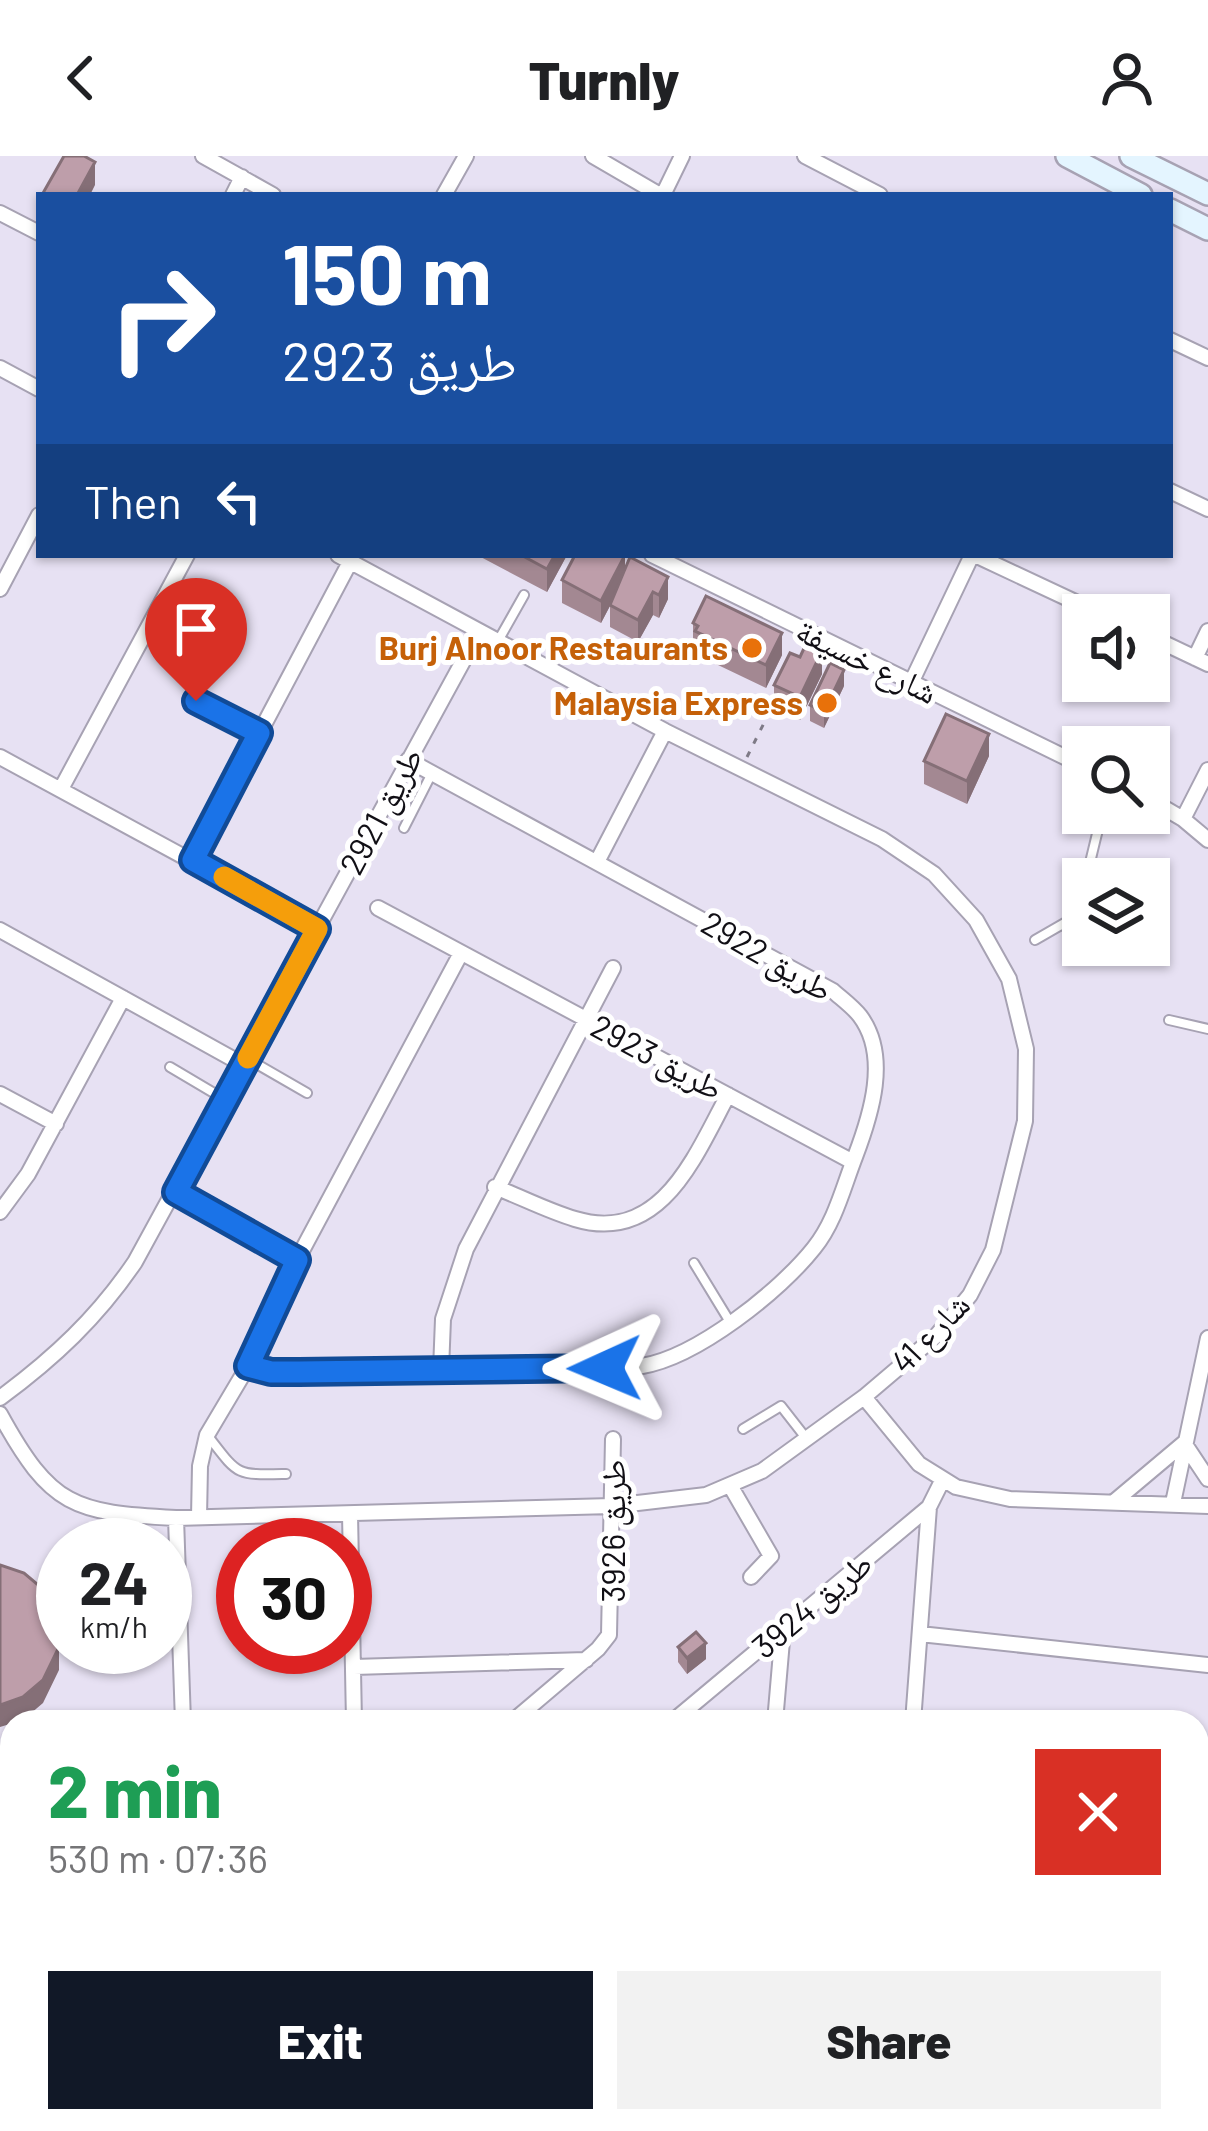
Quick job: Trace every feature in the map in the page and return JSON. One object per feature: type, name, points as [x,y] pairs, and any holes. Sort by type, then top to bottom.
[{"type":"main road","points":[[1067,156],[1135,192]]},
{"type":"main road","points":[[1131,156],[1170,165],[1208,194]]},
{"type":"main road","points":[[1173,211],[1208,229]]},
{"type":"street","points":[[202,156],[268,192]]},
{"type":"street","points":[[446,192],[466,156]]},
{"type":"street","points":[[593,156],[657,192]]},
{"type":"street","points":[[664,192],[682,156]]},
{"type":"street","points":[[806,156],[874,192]]},
{"type":"street","points":[[234,192],[242,177]]},
{"type":"street","points":[[0,213],[36,231]]},
{"type":"street","points":[[1173,341],[1208,358]]},
{"type":"street","points":[[0,368],[36,387]]},
{"type":"street","points":[[1173,492],[1208,508]]},
{"type":"street","points":[[0,590],[36,521]]},
{"type":"street","points":[[61,789],[185,558]]},
{"type":"street","points":[[193,860],[344,558]]},
{"type":"street","name":"شارع 41","points":[[0,1414],[41,1478],[70,1501],[105,1514],[176,1518],[350,1514],[674,1500],[731,1487],[762,1472],[863,1397],[955,1316],[993,1250],[1025,1121],[1026,1049],[1020,1014],[993,947],[956,896],[934,874],[882,839],[665,731],[344,558]]},
{"type":"street","name":"شارع خسيفة","points":[[658,558],[1062,756]]},
{"type":"street","points":[[911,683],[972,558]]},
{"type":"street","points":[[980,558],[1062,596]]},
{"type":"street","points":[[1170,646],[1202,661],[1208,631]]},
{"type":"street","name":"طريق 2921","points":[[0,1398],[56,1356],[91,1322],[135,1262],[479,632]]},
{"type":"street","points":[[598,860],[665,731]]},
{"type":"street","points":[[0,757],[317,929]]},
{"type":"street","name":"طريق 2922","points":[[248,1366],[271,1372],[644,1366],[673,1356],[730,1322],[814,1248],[832,1219],[866,1129],[876,1062],[871,1037],[860,1016],[833,991],[408,760]]},
{"type":"street","points":[[1183,819],[1208,770]]},
{"type":"street","points":[[1170,811],[1208,841]]},
{"type":"street","name":"طريق 2923","points":[[378,908],[853,1162]]},
{"type":"street","points":[[0,930],[246,1062]]},
{"type":"street","points":[[199,1517],[200,1466],[207,1435],[248,1366],[297,1260],[461,953]]},
{"type":"street","points":[[441,1370],[443,1319],[452,1285],[495,1186],[613,968]]},
{"type":"street","points":[[0,1212],[28,1174],[123,998]]},
{"type":"street","points":[[0,1094],[56,1124]]},
{"type":"street","points":[[495,1186],[576,1220],[629,1222],[679,1184],[728,1095]]},
{"type":"street","points":[[176,1192],[297,1260]]},
{"type":"street","points":[[1173,1503],[1207,1345]]},
{"type":"street","points":[[863,1397],[919,1464],[942,1481],[1010,1499],[1208,1506]]},
{"type":"street","name":"طريق 3926","points":[[526,1710],[604,1643],[612,1626],[613,1439]]},
{"type":"street","points":[[1184,1443],[1208,1479]]},
{"type":"street","points":[[1115,1501],[1184,1443]]},
{"type":"street","name":"طريق 3924","points":[[686,1710],[929,1507],[942,1481]]},
{"type":"street","points":[[731,1487],[771,1556],[751,1577]]},
{"type":"street","points":[[914,1710],[929,1507]]},
{"type":"street","points":[[350,1514],[350,1518]]},
{"type":"street","points":[[776,1710],[783,1629]]},
{"type":"street","points":[[920,1634],[1208,1664]]},
{"type":"street","points":[[372,1666],[586,1660]]},
{"type":"street","points":[[181,1674],[183,1710]]},
{"type":"street","points":[[354,1674],[354,1710]]},
{"type":"lane","points":[[498,642],[524,595]]},
{"type":"lane","points":[[196,701],[259,733]]},
{"type":"lane","points":[[404,827],[433,772]]},
{"type":"lane","points":[[1035,940],[1062,926]]},
{"type":"lane","points":[[1169,1020],[1208,1029]]},
{"type":"lane","points":[[246,1062],[307,1093]]},
{"type":"lane","points":[[170,1067],[226,1099]]},
{"type":"lane","points":[[694,1264],[730,1322]]},
{"type":"lane","points":[[742,1429],[781,1406],[807,1440]]},
{"type":"lane","points":[[207,1435],[233,1469],[286,1474]]},
{"type":"path","points":[[741,769],[780,691]]},
{"type":"building","points":[[64,156],[84,156],[95,162],[79,192],[44,192]]},
{"type":"building","points":[[527,558],[553,558],[547,569]]},
{"type":"building","points":[[573,558],[623,558],[601,601],[562,580]]},
{"type":"building","points":[[630,558],[668,577],[659,595],[653,592],[638,620],[610,605]]},
{"type":"building","points":[[706,596],[782,633],[766,665],[695,631],[698,626],[693,623]]},
{"type":"building","points":[[806,644],[822,651],[800,697],[774,685],[790,653],[800,657]]},
{"type":"building","points":[[830,663],[844,670],[824,712],[810,705]]},
{"type":"building","points":[[946,714],[989,734],[967,781],[924,761]]},
{"type":"building","points":[[0,1565],[24,1573],[36,1583],[36,1674],[46,1674],[23,1697],[0,1705]]},
{"type":"building","points":[[696,1632],[706,1643],[687,1658],[678,1647]]},
{"type":"slow traffic","points":[[224,877],[317,929],[248,1058]]},
{"type":"place","name":"Burj Alnoor Restaurants","points":[[752,648]]},
{"type":"place","name":"Malaysia Express","points":[[827,703]]},
{"type":"route","points":[[196,701],[259,733],[193,860],[317,929],[176,1192],[297,1260],[248,1366],[271,1372],[605,1368]]}]
